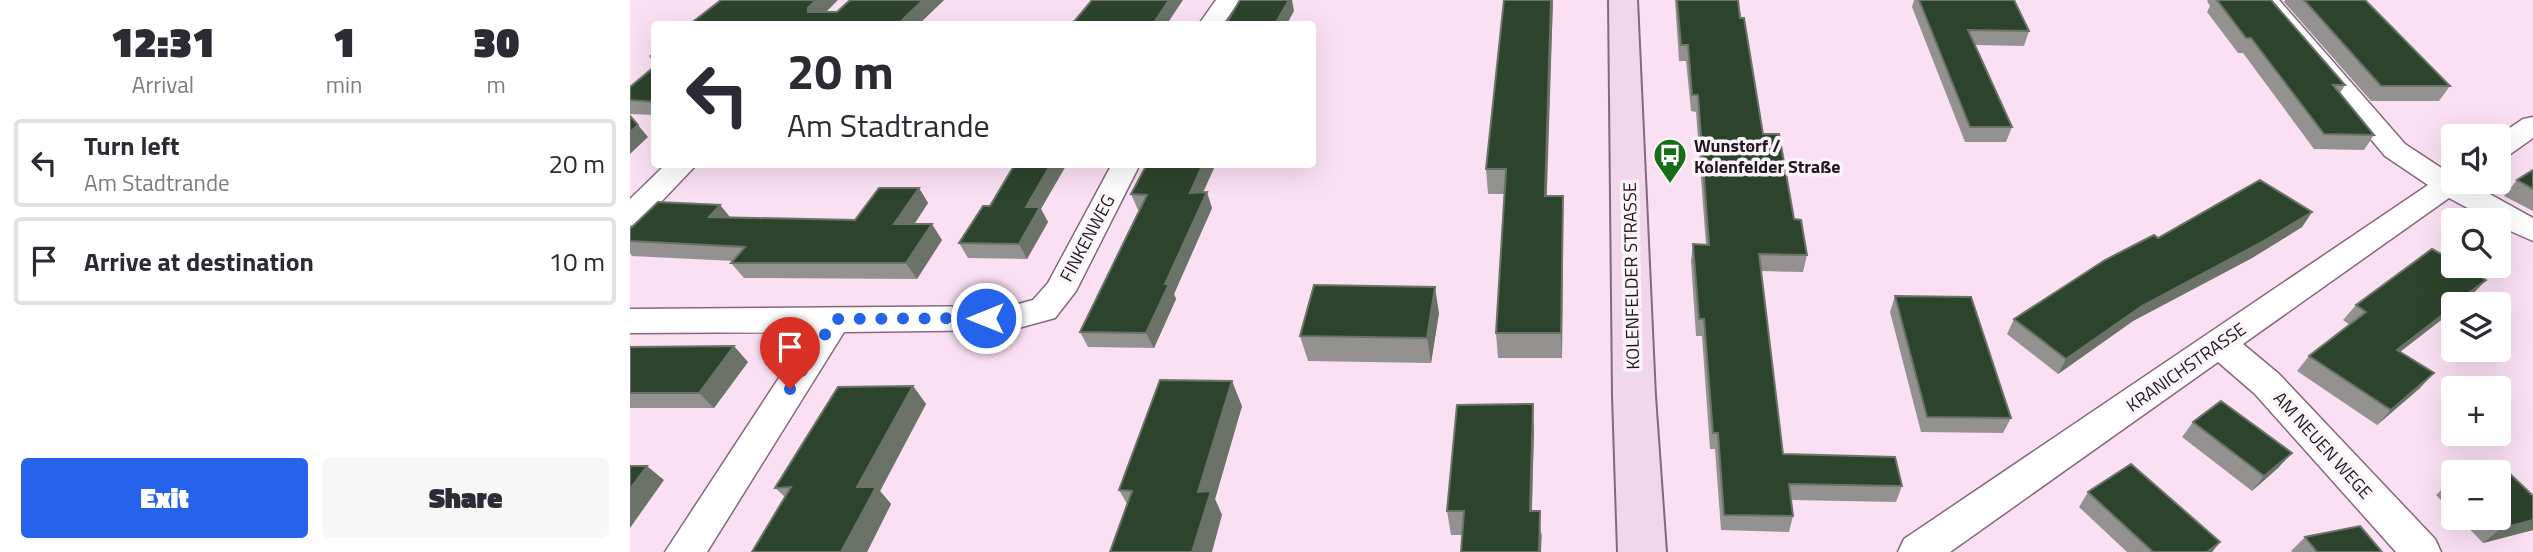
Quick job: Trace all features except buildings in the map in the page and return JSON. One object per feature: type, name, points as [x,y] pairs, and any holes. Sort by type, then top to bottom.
[{"type":"main road","name":"KOLENFELDER STRASSE","points":[[1623,0],[1634,396],[1642,552]]},
{"type":"street","points":[[1213,21],[1228,0]]},
{"type":"street","points":[[2266,0],[2395,150],[2441,177]]},
{"type":"street","points":[[2511,141],[2533,125]]},
{"type":"street","points":[[630,216],[679,168]]},
{"type":"street","name":"FINKENWEG","points":[[835,319],[1011,318],[1044,309],[1060,291],[1124,168]]},
{"type":"street","name":"KRANICHSTRASSE","points":[[1917,552],[2441,190]]},
{"type":"street","points":[[2470,194],[2533,231]]},
{"type":"street","points":[[630,321],[835,319]]},
{"type":"street","points":[[685,552],[835,319]]},
{"type":"street","name":"AM NEUEN WEGE","points":[[2220,344],[2267,384],[2421,552]]},
{"type":"place","name":"Wunstorf / Kolenfelder Straße","points":[[1670,185]]},
{"type":"route","points":[[790,389],[835,319],[986,318]]}]
